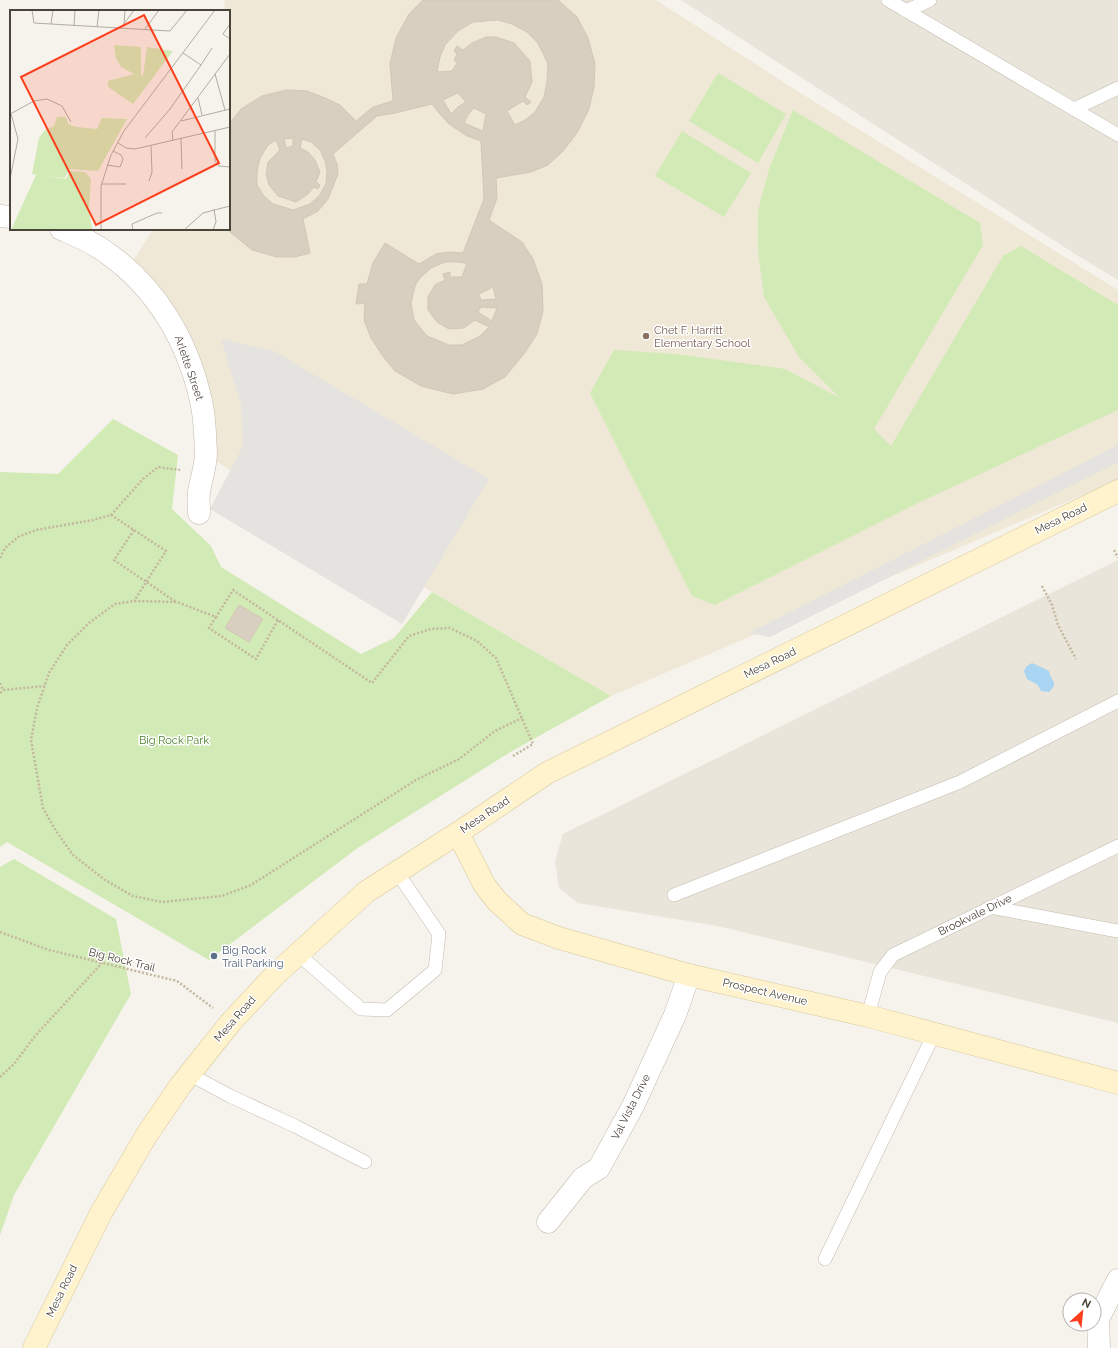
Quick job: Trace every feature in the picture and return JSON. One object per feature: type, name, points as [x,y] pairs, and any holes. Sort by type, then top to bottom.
[{"type":"street","points":[[0,216],[10,217]]},
{"type":"street","name":"Arlette Street","points":[[63,230],[83,238],[107,252],[128,269],[147,288],[164,310],[178,334],[201,402],[206,455],[199,490],[199,513]]},
{"type":"street","name":"Mesa Road","points":[[34,1348],[101,1213],[146,1136],[180,1086],[231,1022],[275,975],[366,892],[458,833],[547,773],[1118,491]]},
{"type":"street","name":"Prospect Avenue","points":[[458,833],[485,886],[497,901],[522,924],[559,938],[690,975],[868,1016],[1118,1082]]},
{"type":"street","name":"Val Vista Drive","points":[[548,1222],[583,1178],[599,1168],[636,1099],[675,1015],[690,975]]},
{"type":"street","points":[[1099,1348],[1098,1319],[1118,1280]]},
{"type":"lane","points":[[888,0],[1118,135]]},
{"type":"lane","points":[[906,11],[930,0]]},
{"type":"lane","points":[[1074,109],[1118,88]]},
{"type":"lane","points":[[674,894],[960,782],[1118,701]]},
{"type":"lane","name":"Brookvale Drive","points":[[868,1016],[880,972],[893,955],[1118,846]]},
{"type":"lane","points":[[298,954],[361,1009],[386,1010],[435,970],[439,934],[397,872]]},
{"type":"lane","points":[[990,907],[1118,932]]},
{"type":"lane","points":[[825,1259],[934,1034]]},
{"type":"lane","points":[[189,1074],[230,1096],[295,1126],[365,1162]]},
{"type":"path","points":[[0,558],[5,548],[18,537],[36,530],[93,520],[111,515],[143,479],[158,467],[203,475]]},
{"type":"path","points":[[111,515],[166,551],[134,601]]},
{"type":"path","points":[[134,530],[114,560],[177,602],[216,617]]},
{"type":"path","points":[[1114,550],[1118,558]]},
{"type":"path","points":[[1042,586],[1052,604],[1058,625],[1076,659]]},
{"type":"path","points":[[278,620],[256,659],[209,628],[233,590],[278,620],[372,683],[409,636],[431,629],[450,628],[477,641],[496,658],[534,744],[513,756]]},
{"type":"path","points":[[177,602],[134,601],[114,604],[89,623],[67,645],[49,673],[37,708],[31,740],[44,808],[56,831],[73,855],[105,880],[133,896],[162,902],[222,896],[251,885],[416,780],[459,758],[495,731],[522,718]]},
{"type":"path","points":[[0,683],[3,690]]},
{"type":"path","points":[[0,693],[3,690],[45,686]]},
{"type":"path","name":"Big Rock Trail","points":[[0,932],[49,950],[177,982],[231,1022]]},
{"type":"path","points":[[0,1077],[14,1064],[34,1036],[102,963]]},
{"type":"shaded area","name":"Chet F. Harritt Elementary School","points":[[225,0],[656,0],[802,94],[1118,290],[1118,480],[611,696],[432,592],[206,455],[188,359],[128,269],[152,230],[230,230],[230,10],[224,10]]},
{"type":"shaded area","points":[[681,0],[1118,0],[1118,280],[1072,252]]},
{"type":"shaded area","points":[[221,339],[274,351],[489,479],[402,624],[210,509],[243,446],[241,405]]},
{"type":"shaded area","points":[[1118,445],[1118,462],[770,637],[749,633]]},
{"type":"shaded area","points":[[1118,560],[1118,1023],[718,926],[578,903],[559,888],[555,861],[563,834]]},
{"type":"green space","points":[[718,73],[786,114],[758,163],[689,121]]},
{"type":"green space","points":[[793,110],[980,223],[983,245],[874,429],[891,446],[1003,256],[1021,246],[1118,305],[1118,410],[922,501],[715,605],[692,596],[590,393],[614,350],[676,354],[785,369],[840,398],[799,357],[764,297],[758,251],[758,211],[769,169]]},
{"type":"green space","points":[[682,131],[751,173],[724,217],[655,176]]},
{"type":"green space","name":"Big Rock Park","points":[[113,419],[178,455],[172,509],[211,546],[221,567],[361,654],[394,638],[432,592],[611,696],[512,751],[359,847],[209,960],[7,842],[0,847],[0,472],[58,474]]},
{"type":"green space","points":[[14,859],[116,919],[131,994],[14,1195],[0,1235],[0,867]]},
{"type":"water","points":[[1032,663],[1049,671],[1054,682],[1054,686],[1049,692],[1041,691],[1038,685],[1027,679],[1024,671],[1027,666]]},
{"type":"building","points":[[423,0],[558,0],[577,17],[588,38],[595,64],[594,87],[589,109],[577,133],[563,151],[548,165],[531,172],[496,178],[497,198],[489,220],[522,242],[533,259],[542,284],[543,311],[537,334],[524,354],[505,377],[483,389],[453,394],[421,386],[395,371],[371,338],[364,320],[365,303],[356,304],[359,284],[367,284],[373,263],[385,243],[419,264],[436,254],[449,252],[463,253],[484,199],[481,141],[467,136],[449,124],[432,104],[377,116],[333,154],[337,164],[338,174],[328,199],[318,211],[303,219],[310,253],[295,257],[277,257],[252,250],[229,230],[230,230],[230,123],[241,109],[262,96],[286,90],[307,91],[340,105],[356,121],[373,107],[393,101],[390,64],[396,38],[409,14]],"holes":[[[498,20],[512,24],[527,32],[537,42],[548,64],[544,97],[535,112],[525,120],[515,125],[507,111],[523,101],[527,105],[531,102],[525,97],[532,82],[530,61],[514,43],[496,37],[486,37],[472,43],[463,50],[457,46],[454,51],[457,54],[454,60],[457,63],[452,71],[437,72],[440,57],[445,45],[458,31],[473,22]],[[458,93],[466,102],[451,114],[443,100]],[[474,108],[486,114],[483,131],[464,123]],[[293,138],[293,146],[286,148],[284,139]],[[302,139],[311,142],[320,150],[325,161],[327,171],[326,184],[319,196],[310,204],[293,210],[273,204],[264,196],[257,185],[257,171],[260,158],[268,145],[276,140],[280,150],[268,162],[266,174],[269,185],[278,196],[296,202],[308,194],[314,187],[318,189],[320,185],[316,182],[320,172],[315,160],[308,152],[300,148]],[[445,262],[467,263],[462,277],[450,277],[450,272],[443,274],[445,280],[435,285],[428,297],[428,310],[437,322],[449,329],[464,328],[475,320],[489,327],[480,336],[462,345],[449,345],[427,336],[414,320],[411,303],[415,286],[419,279],[431,268]],[[493,287],[496,299],[481,300],[479,294]],[[481,307],[497,308],[492,321],[478,312]]]},
{"type":"building","points":[[239,605],[263,619],[249,642],[225,628]]},
{"type":"place","name":"Chet F. Harritt Elementary School","points":[[646,336]]},
{"type":"place","name":"Big Rock Trail Parking","points":[[214,956]]}]
